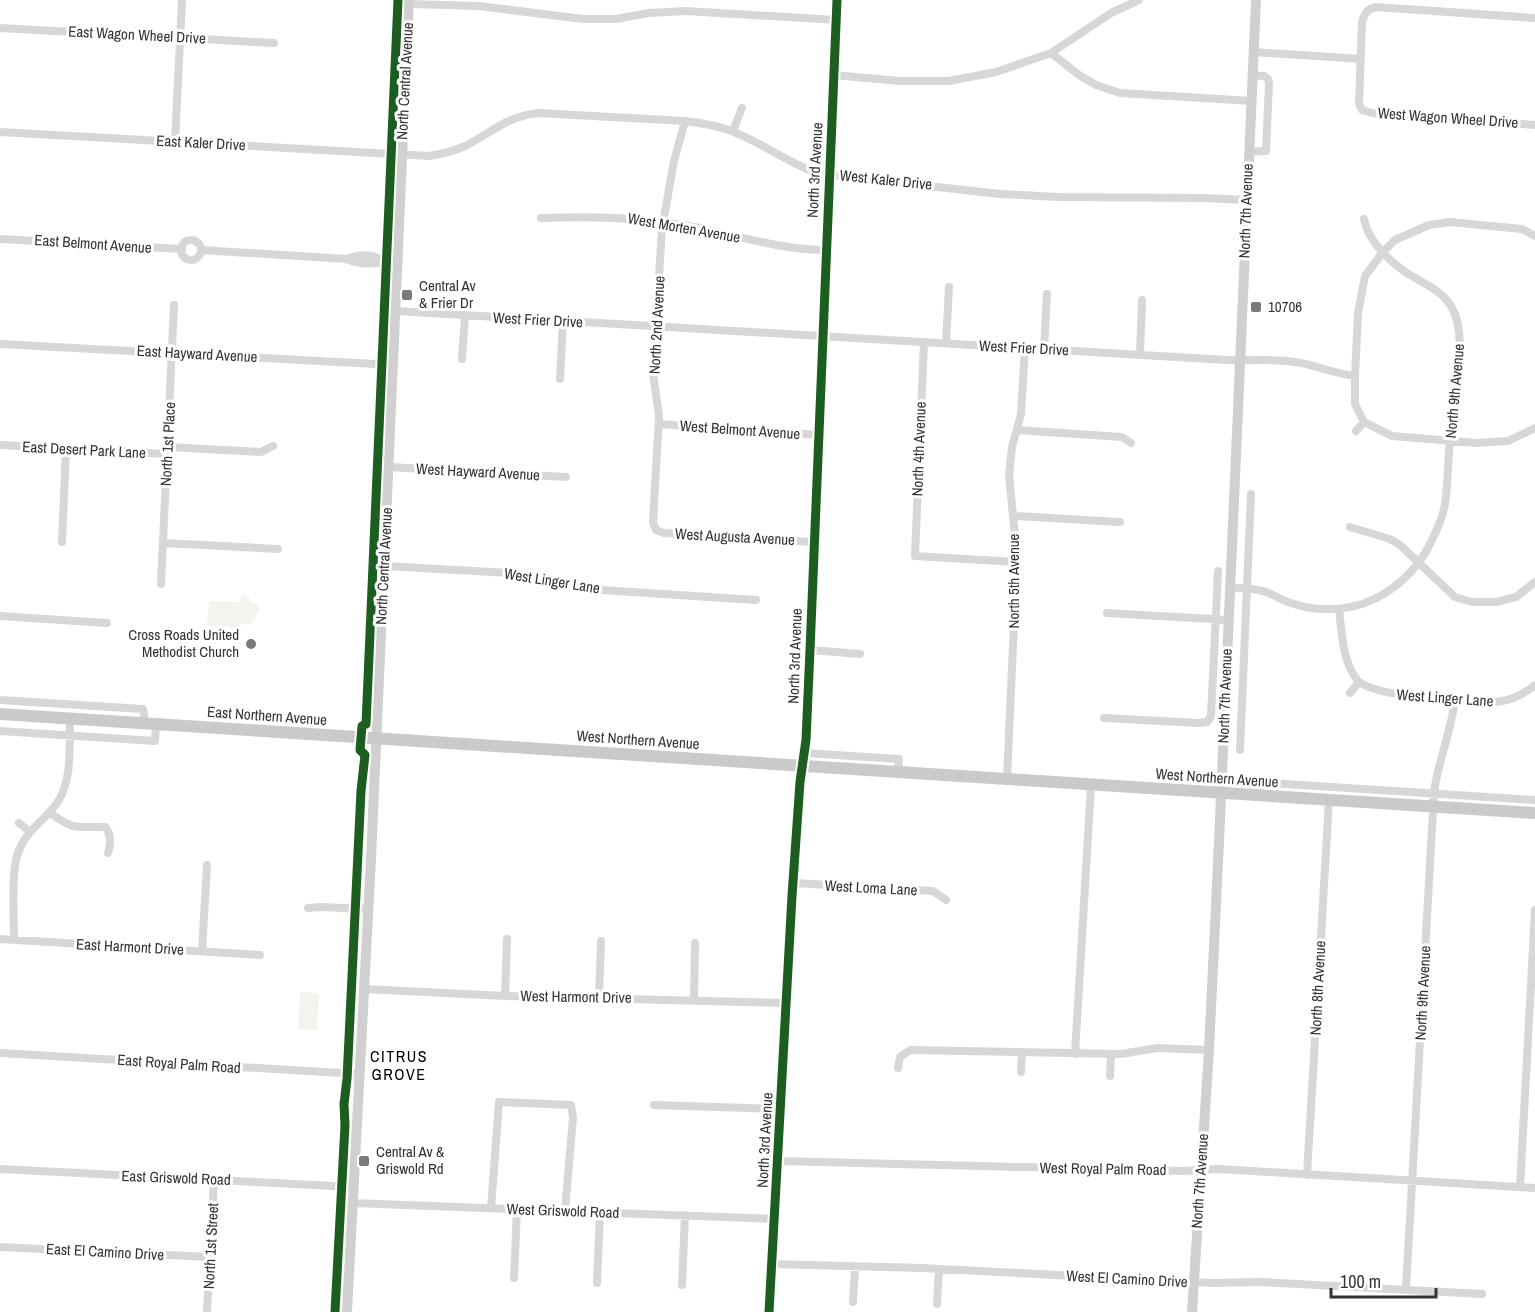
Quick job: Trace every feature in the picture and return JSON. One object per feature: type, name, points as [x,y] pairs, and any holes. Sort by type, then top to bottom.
[{"type":"main road","name":"North 7th Avenue","points":[[1192,1312],[1209,1050],[1256,0]]},
{"type":"main road","name":"North Central Avenue","points":[[347,1312],[385,566],[409,2]]},
{"type":"main road","name":"East Northern Avenue","points":[[0,714],[375,738]]},
{"type":"main road","name":"West Northern Avenue","points":[[375,738],[1221,794],[1329,800],[1434,799],[1535,813]]},
{"type":"street","points":[[176,142],[182,0]]},
{"type":"street","name":"North 3rd Avenue","points":[[769,1312],[794,883],[804,753],[814,542],[818,510],[837,0]]},
{"type":"street","points":[[833,75],[891,80],[949,81],[996,72],[1051,53],[1111,13],[1139,0]]},
{"type":"street","points":[[409,2],[479,6],[583,18],[616,19],[649,13],[686,11],[836,20]]},
{"type":"street","points":[[1253,52],[1361,59],[1364,14],[1376,7],[1535,18]]},
{"type":"street","name":"East Wagon Wheel Drive","points":[[0,28],[274,43]]},
{"type":"street","points":[[1051,53],[1096,85],[1120,93],[1251,100]]},
{"type":"street","name":"West Wagon Wheel Drive","points":[[1361,59],[1359,104],[1362,110],[1372,113],[1535,124]]},
{"type":"street","name":"North 7th Avenue","points":[[1249,152],[1266,151],[1269,83],[1264,76],[1252,75]]},
{"type":"street","points":[[733,131],[742,108]]},
{"type":"street","name":"West Kaler Drive","points":[[402,155],[441,154],[464,146],[505,122],[522,115],[685,121],[733,131],[794,164],[820,174],[1035,196],[1247,200]]},
{"type":"street","name":"North 2nd Avenue","points":[[656,530],[653,523],[659,424],[653,373],[655,326],[663,222],[685,121]]},
{"type":"street","name":"East Kaler Drive","points":[[0,132],[402,155]]},
{"type":"street","name":"West Morten Avenue","points":[[541,218],[601,217],[663,222],[785,247],[826,250]]},
{"type":"street","name":"North 9th Avenue","points":[[1364,219],[1369,236],[1383,252],[1404,271],[1443,295],[1457,318],[1459,326],[1460,346],[1444,505],[1431,544],[1418,562]]},
{"type":"street","points":[[1535,236],[1522,229],[1450,222],[1438,223],[1404,234],[1395,240],[1365,276],[1358,313],[1356,376],[1356,404],[1364,422],[1392,436],[1477,443],[1508,441],[1535,428]]},
{"type":"street","name":"East Belmont Avenue","points":[[1,238],[182,249]]},
{"type":"street","name":"East Belmont Avenue","points":[[190,240],[196,241],[201,250],[195,259],[189,259],[184,257],[182,249],[185,242],[190,240]]},
{"type":"street","name":"East Belmont Avenue","points":[[201,250],[346,259],[358,264],[398,262]]},
{"type":"street","points":[[946,343],[949,287]]},
{"type":"street","points":[[1044,349],[1047,294]]},
{"type":"street","points":[[1140,354],[1142,300]]},
{"type":"street","name":"North 1st Place","points":[[161,584],[174,305]]},
{"type":"street","name":"West Frier Drive","points":[[396,311],[1281,361],[1356,376]]},
{"type":"street","points":[[462,359],[465,315]]},
{"type":"street","points":[[560,379],[563,321]]},
{"type":"street","name":"North 4th Avenue","points":[[924,342],[915,556],[1017,562]]},
{"type":"street","name":"East Hayward Avenue","points":[[0,344],[394,365]]},
{"type":"street","name":"North 5th Avenue","points":[[1007,779],[1017,562],[1009,475],[1012,447],[1022,405],[1024,348]]},
{"type":"street","points":[[1356,431],[1364,422]]},
{"type":"street","name":"West Belmont Avenue","points":[[659,424],[820,435]]},
{"type":"street","points":[[1017,430],[1122,437],[1131,442]]},
{"type":"street","name":"East Desert Park Lane","points":[[0,445],[261,452],[273,446]]},
{"type":"street","points":[[62,542],[66,448]]},
{"type":"street","name":"West Hayward Avenue","points":[[389,466],[567,477]]},
{"type":"street","name":"North 7th Avenue","points":[[1240,750],[1251,494]]},
{"type":"street","points":[[1014,516],[1120,522]]},
{"type":"street","points":[[1350,527],[1390,539],[1400,545],[1455,597],[1472,602],[1496,602],[1516,597],[1535,582]]},
{"type":"street","name":"West Augusta Avenue","points":[[656,530],[664,533],[814,542]]},
{"type":"street","points":[[164,543],[278,549]]},
{"type":"street","points":[[1230,588],[1265,591],[1307,607],[1339,609],[1360,605],[1381,597],[1408,575],[1418,562]]},
{"type":"street","name":"West Linger Lane","points":[[385,566],[521,574],[586,589],[756,600]]},
{"type":"street","points":[[1104,718],[1207,722],[1211,716],[1218,571]]},
{"type":"street","points":[[1339,609],[1344,650],[1349,666],[1359,682],[1350,693]]},
{"type":"street","points":[[1107,613],[1228,620]]},
{"type":"street","points":[[0,616],[107,623]]},
{"type":"street","points":[[810,650],[860,654]]},
{"type":"street","name":"West Linger Lane","points":[[1359,682],[1374,690],[1393,695],[1499,702],[1518,696],[1535,685]]},
{"type":"street","points":[[0,700],[143,709],[151,723],[155,741],[0,731]]},
{"type":"street","name":"North 9th Avenue","points":[[1406,1289],[1434,799],[1438,765],[1452,725],[1455,700]]},
{"type":"street","points":[[14,940],[14,878],[17,856],[29,831],[50,813],[59,801],[67,779],[70,718]]},
{"type":"street","points":[[804,753],[899,759],[898,772]]},
{"type":"street","name":"West Northern Avenue","points":[[1255,782],[1434,799],[1535,800]]},
{"type":"street","points":[[1075,1054],[1091,785]]},
{"type":"street","name":"North 8th Avenue","points":[[1307,1175],[1329,800]]},
{"type":"street","points":[[50,813],[68,826],[105,827],[110,834],[108,853]]},
{"type":"street","points":[[19,823],[29,831]]},
{"type":"street","points":[[202,951],[207,865]]},
{"type":"street","name":"West Loma Lane","points":[[794,883],[933,891],[945,900]]},
{"type":"street","points":[[308,908],[368,909]]},
{"type":"street","points":[[1520,1187],[1535,910]]},
{"type":"street","name":"East Harmont Drive","points":[[0,939],[260,955]]},
{"type":"street","points":[[505,996],[507,939]]},
{"type":"street","points":[[599,997],[601,941]]},
{"type":"street","points":[[694,1000],[695,943]]},
{"type":"street","name":"West Harmont Drive","points":[[364,989],[505,996],[787,1003]]},
{"type":"street","points":[[898,1068],[900,1058],[910,1050],[1111,1054],[1137,1053],[1157,1048],[1209,1050]]},
{"type":"street","name":"East Royal Palm Road","points":[[0,1053],[359,1074]]},
{"type":"street","points":[[1021,1072],[1022,1053]]},
{"type":"street","points":[[1110,1076],[1111,1054]]},
{"type":"street","points":[[491,1208],[499,1102],[571,1105],[573,1117],[565,1211]]},
{"type":"street","points":[[654,1105],[781,1109]]},
{"type":"street","name":"West Royal Palm Road","points":[[778,1161],[1183,1171],[1218,1169],[1535,1188]]},
{"type":"street","name":"East Griswold Road","points":[[0,1169],[353,1187]]},
{"type":"street","name":"North 1st Street","points":[[207,1312],[214,1179]]},
{"type":"street","name":"West Griswold Road","points":[[352,1203],[775,1219]]},
{"type":"street","points":[[514,1278],[517,1209]]},
{"type":"street","points":[[597,1283],[600,1212]]},
{"type":"street","points":[[682,1285],[685,1215]]},
{"type":"street","name":"East El Camino Drive","points":[[0,1247],[210,1257]]},
{"type":"street","name":"West El Camino Drive","points":[[772,1264],[939,1269],[1194,1282],[1261,1282],[1482,1294]]},
{"type":"street","points":[[853,1302],[855,1267]]},
{"type":"street","points":[[937,1304],[939,1269]]},
{"type":"shaded area","points":[[242,596],[249,597],[250,602],[259,605],[255,619],[248,625],[238,623],[238,627],[207,626],[209,601],[239,602]]},
{"type":"shaded area","points":[[300,992],[319,993],[317,1030],[298,1029]]},
{"type":"cycle path","points":[[335,1312],[345,1125],[344,1104],[361,791],[365,755],[360,750],[362,726],[366,724],[398,0]]},
{"type":"cycle path","points":[[769,1312],[792,896],[800,782],[806,740],[837,0]]},
{"type":"place","name":"Central Av & Frier Dr","points":[[407,295]]},
{"type":"place","name":"10706","points":[[1256,307]]},
{"type":"place","name":"Cross Roads United Methodist Church","points":[[251,644]]},
{"type":"place","name":"Central Av & Griswold Rd","points":[[364,1161]]},
{"type":"district","name":"CITRUS GROVE","points":[[399,1065]]}]
